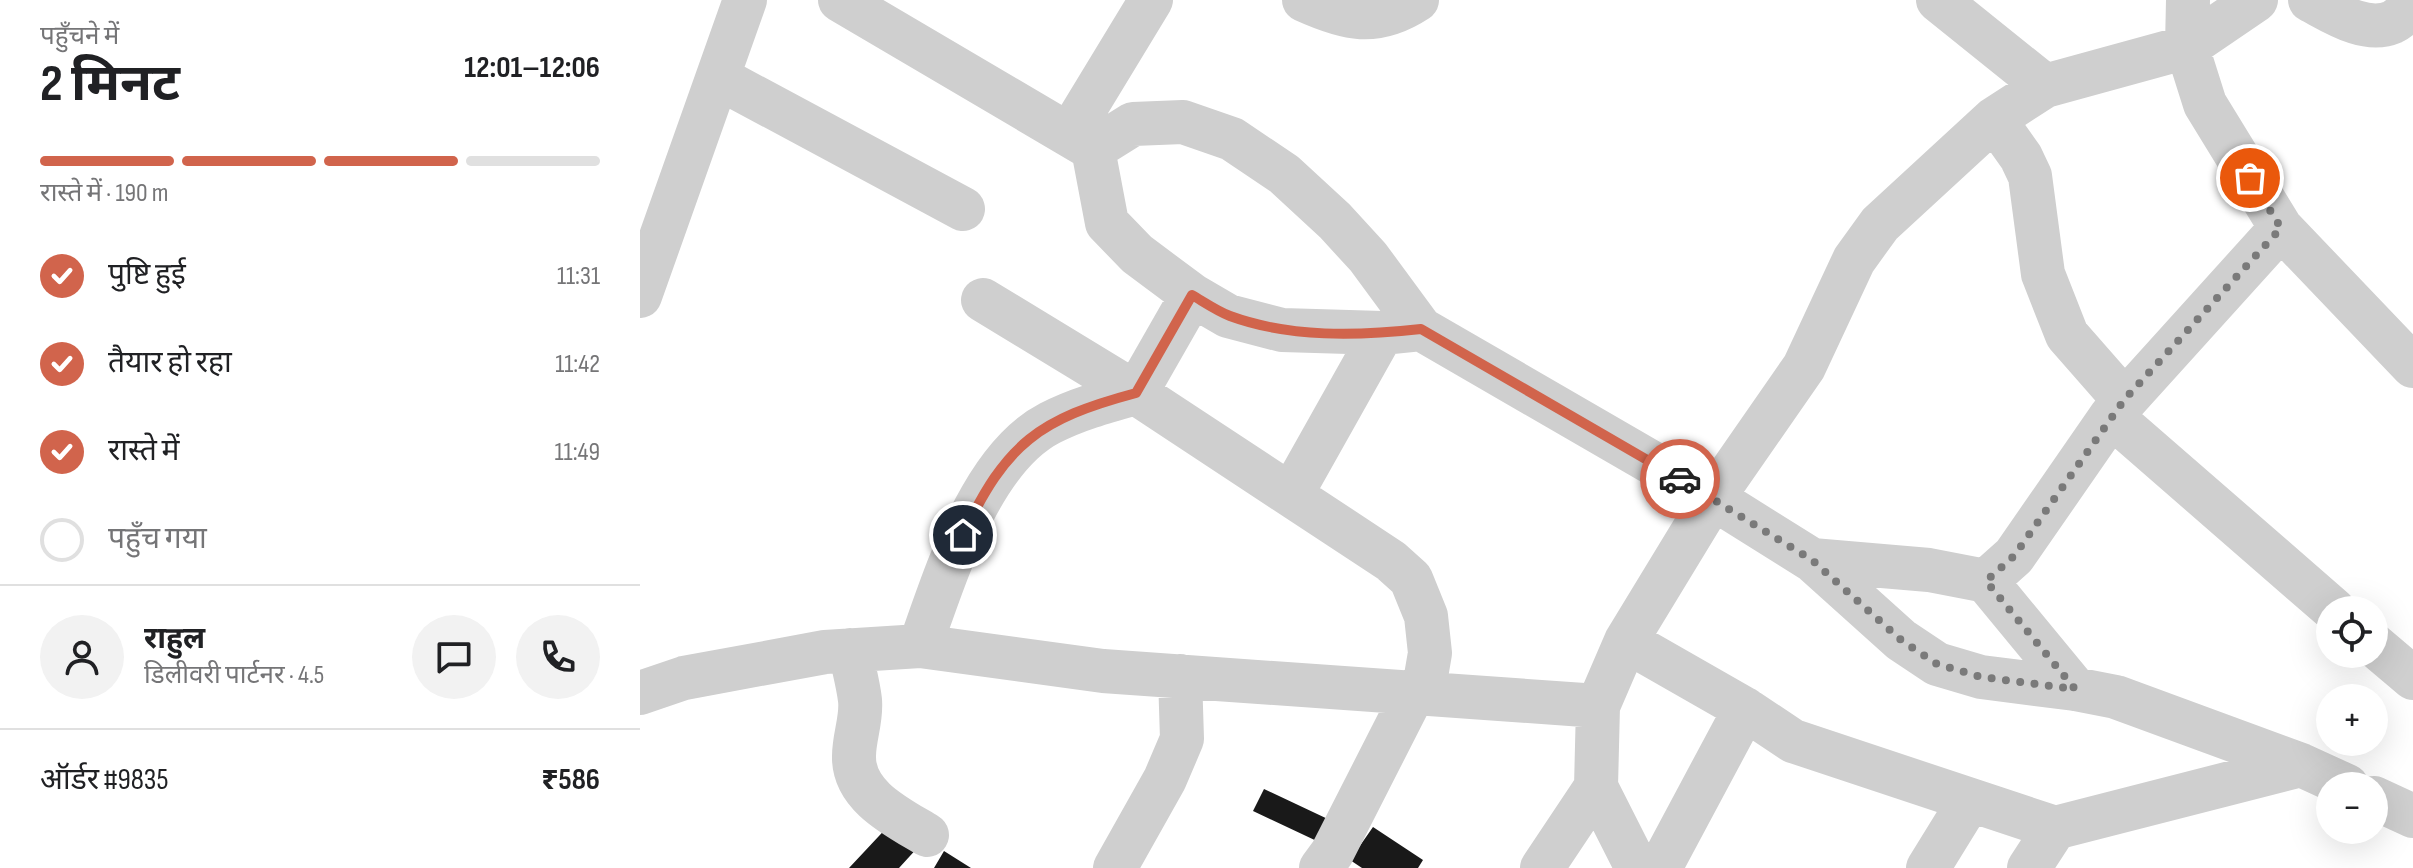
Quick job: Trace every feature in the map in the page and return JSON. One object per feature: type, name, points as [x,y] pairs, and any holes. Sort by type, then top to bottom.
[{"type":"street","points":[[640,296],[745,0]]},
{"type":"street","points":[[840,0],[1081,142],[1107,223],[1137,254],[1192,295],[1228,316],[1282,330],[1402,331],[1713,498],[1812,560],[1901,640],[1937,664],[1981,677],[2116,697],[2316,772]]},
{"type":"street","points":[[1081,142],[1151,0]]},
{"type":"street","points":[[1304,0],[1331,13],[1365,19],[1402,10],[1417,0]]},
{"type":"street","points":[[1938,0],[2045,86]]},
{"type":"street","points":[[2188,0],[2187,47],[2205,104],[2281,228],[2413,366]]},
{"type":"street","points":[[1637,868],[1596,787],[1598,706],[1626,641],[1713,498],[1804,367],[1854,260],[1880,224],[1994,119],[2045,86],[2187,47],[2256,0]]},
{"type":"street","points":[[2310,0],[2349,20],[2376,26],[2393,21],[2413,7]]},
{"type":"street","points":[[719,78],[963,209]]},
{"type":"street","points":[[1994,119],[2021,157],[2030,176],[2043,274],[2067,335],[2118,408],[2319,596]]},
{"type":"street","points":[[1081,142],[1133,124],[1183,122],[1232,139],[1284,174],[1335,221],[1368,257],[1402,331]]},
{"type":"street","points":[[1986,581],[2014,556],[2118,408],[2281,228]]},
{"type":"street","points":[[920,646],[950,563],[976,506],[1004,462],[1048,424],[1102,402],[1136,393],[1192,295]]},
{"type":"street","points":[[983,300],[1136,393],[1391,561],[1411,579],[1426,616],[1430,653],[1418,694],[1321,868]]},
{"type":"street","points":[[1291,495],[1402,331]]},
{"type":"street","points":[[1812,560],[1929,570],[1986,581],[2075,689]]},
{"type":"street","points":[[1626,641],[1745,709],[1793,741],[2055,828],[2301,765]]},
{"type":"street","points":[[640,693],[684,678],[825,652],[920,646],[1103,671],[1598,706]]},
{"type":"street","points":[[850,650],[860,701],[853,758],[857,777],[867,792],[894,816],[927,835]]},
{"type":"street","points":[[2388,657],[2413,678]]},
{"type":"street","points":[[1115,868],[1165,779],[1182,739],[1180,676]]},
{"type":"street","points":[[1660,868],[1745,709]]},
{"type":"street","points":[[1542,868],[1596,787]]},
{"type":"street","points":[[1928,868],[1970,800]]},
{"type":"street","points":[[2388,804],[2413,816]]},
{"type":"street","points":[[2029,868],[2055,828]]},
{"type":"building","points":[[1264,789],[1332,821],[1321,843],[1253,811]]},
{"type":"building","points":[[893,821],[920,845],[899,868],[849,868]]},
{"type":"building","points":[[1373,827],[1423,860],[1418,868],[1362,868],[1350,860]]},
{"type":"building","points":[[944,851],[971,868],[934,868]]},
{"type":"way so far","points":[[1680,479],[1812,560],[1901,640],[1937,664],[1981,677],[2075,689],[1986,581],[2014,556],[2124,400],[2281,228],[2250,178]]},
{"type":"route","points":[[963,535],[976,506],[1004,462],[1027,439],[1048,424],[1102,402],[1136,393],[1192,295],[1228,316],[1282,330],[1382,333],[1421,329],[1680,479]]}]
